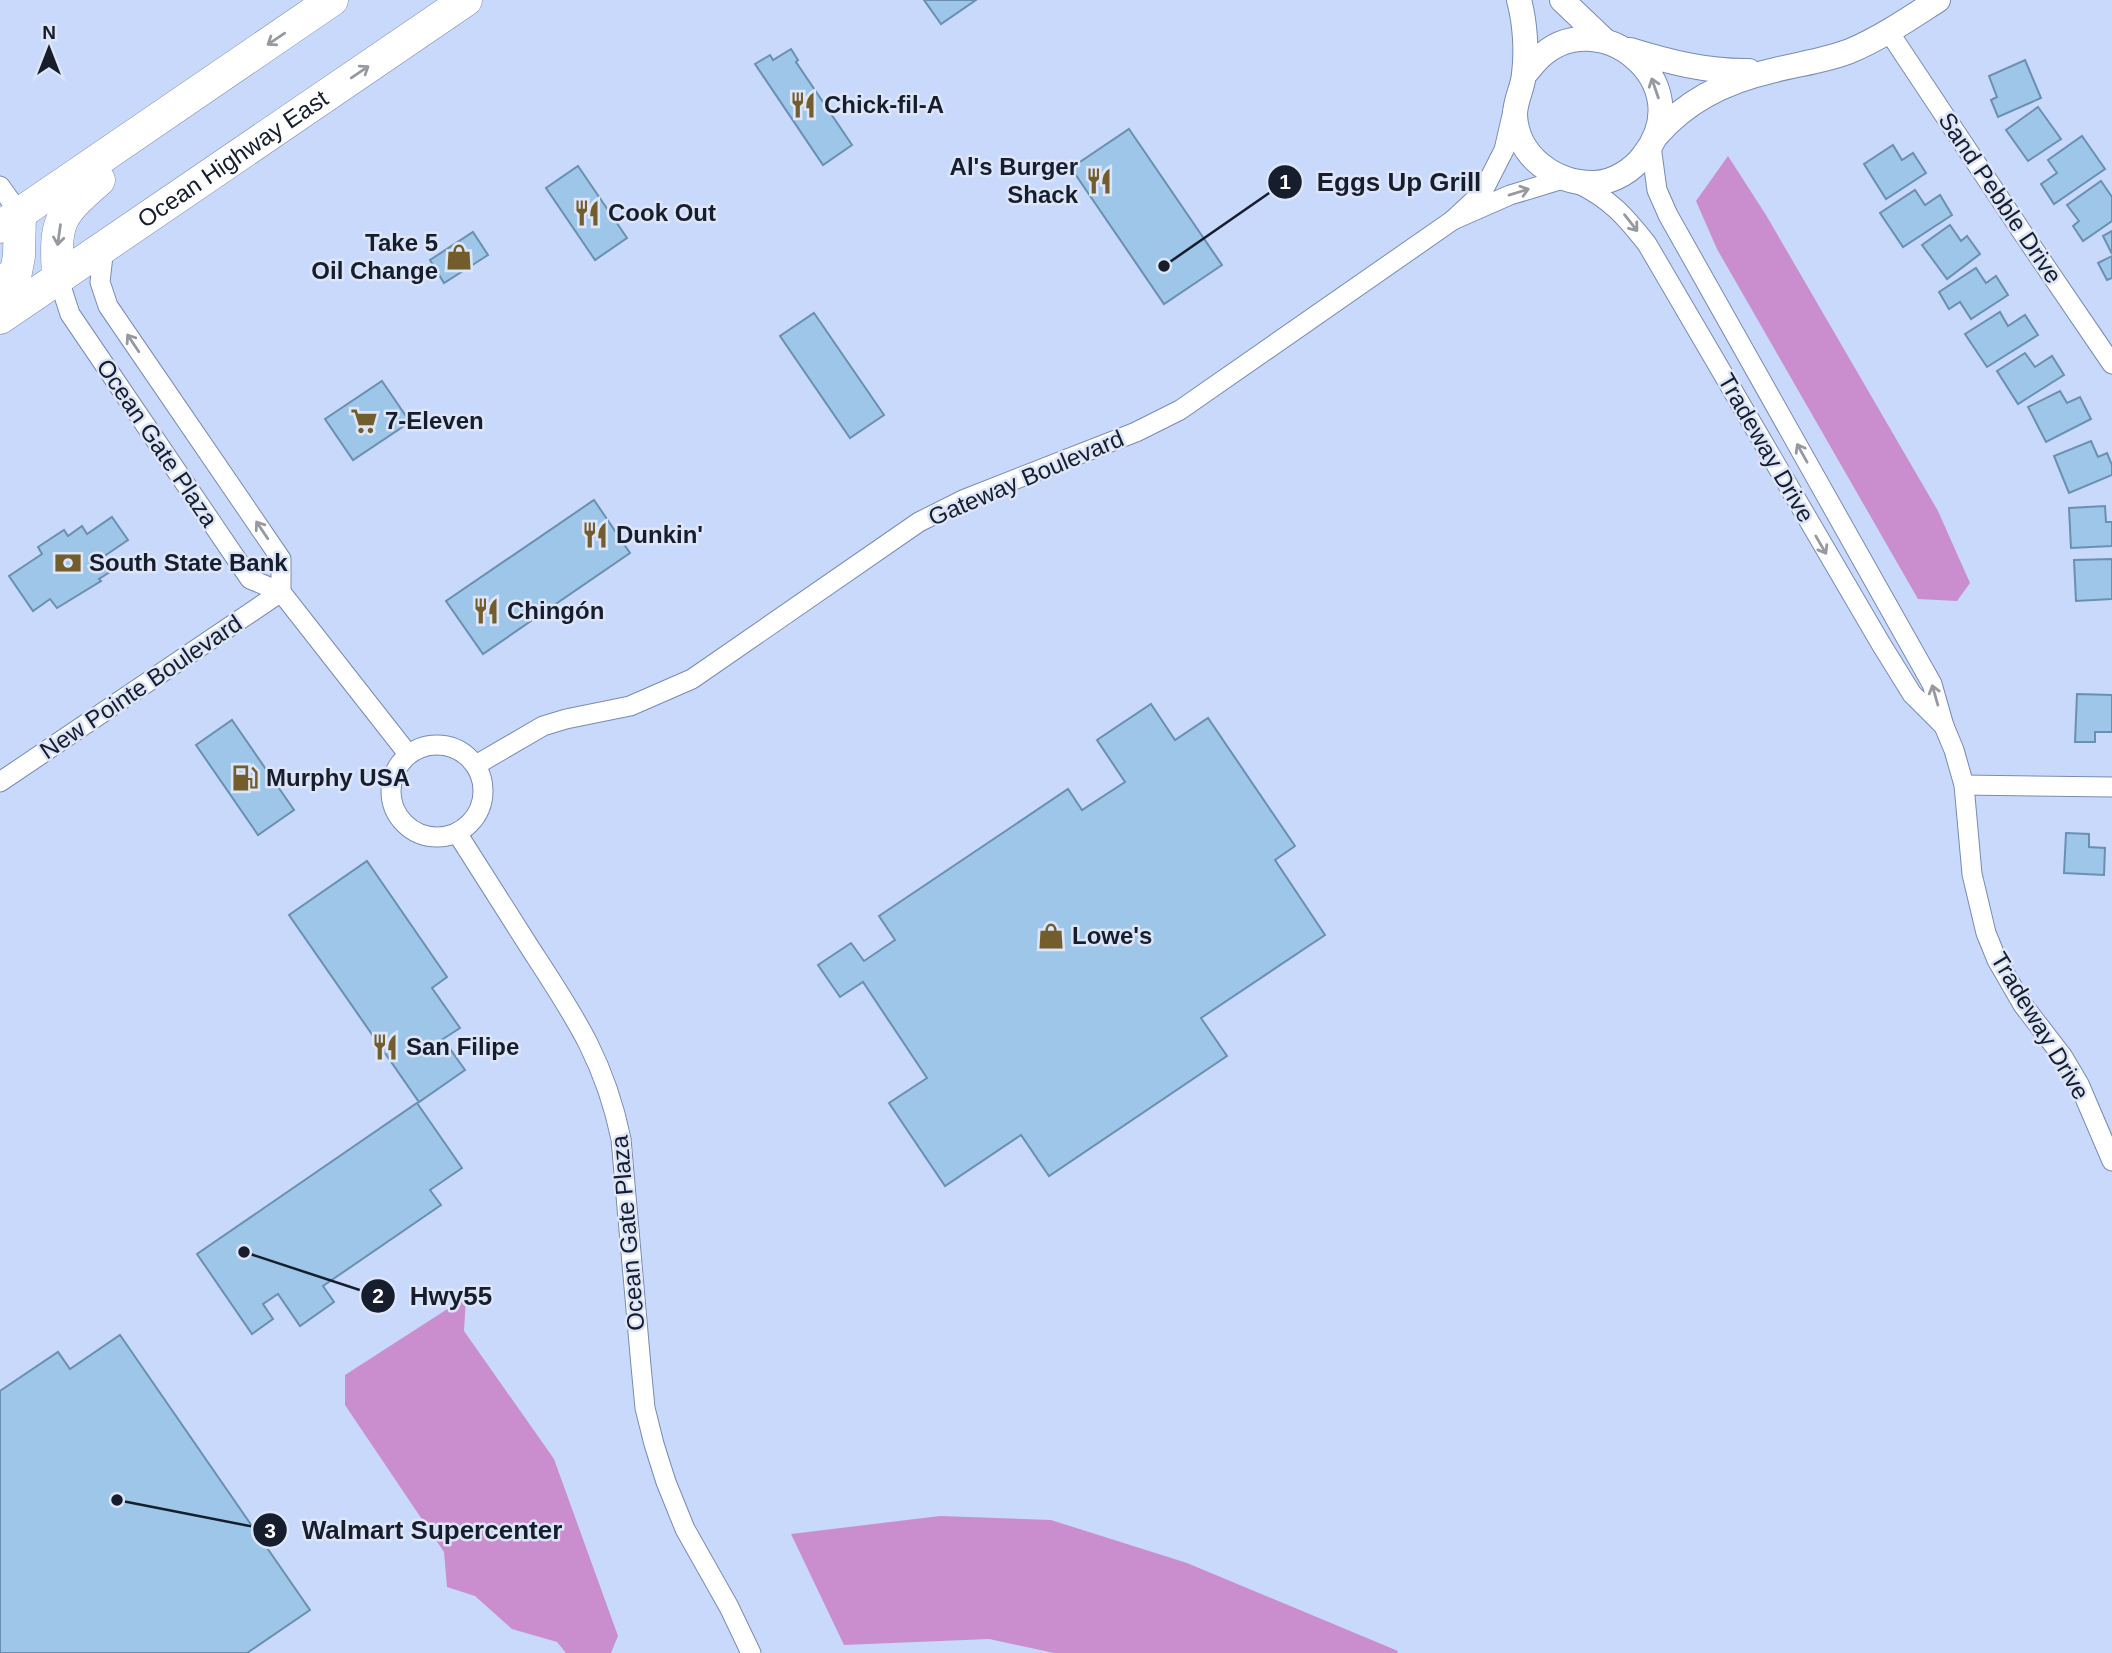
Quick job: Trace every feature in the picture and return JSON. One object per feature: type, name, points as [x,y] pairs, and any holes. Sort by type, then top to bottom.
[{"type":"highway","points":[[0,284],[16,272],[20,249],[10,220],[332,0]]},
{"type":"highway","name":"Ocean Highway East","points":[[0,318],[466,0]]},
{"type":"highway","points":[[58,277],[57,240],[64,212],[208,85]]},
{"type":"street","points":[[1519,0],[1523,17],[1520,86],[1515,117],[1520,137],[1530,155],[1544,169],[1569,181]]},
{"type":"street","points":[[1562,0],[1615,45],[1645,65],[1657,87],[1661,111],[1654,141]]},
{"type":"street","points":[[1453,220],[1510,195],[1569,181],[1598,183],[1620,176],[1638,164],[1670,119],[1726,83],[1850,51],[1889,32],[1938,0]]},
{"type":"street","name":"Sand Pebble Drive","points":[[1889,32],[2112,364]]},
{"type":"street","points":[[1453,220],[1482,193],[1504,150],[1520,86],[1539,57],[1558,45],[1581,39],[1615,45],[1673,63],[1725,71],[1771,71]]},
{"type":"street","name":"Tradeway Drive","points":[[1654,141],[1657,190],[1668,215],[1932,684],[1964,785],[1972,874],[1986,933],[1997,960],[2023,1006],[2063,1057],[2079,1084],[2112,1161]]},
{"type":"street","name":"Tradeway Drive","points":[[1569,181],[1599,194],[1624,214],[1647,244],[1881,644],[1912,694],[1944,726]]},
{"type":"street","points":[[0,186],[10,220]]},
{"type":"street","name":"Gateway Boulevard","points":[[476,765],[543,726],[630,706],[692,679],[919,522],[965,499],[1157,422],[1198,399],[1453,220]]},
{"type":"street","points":[[104,247],[100,282],[108,306],[281,559],[281,592]]},
{"type":"street","name":"Ocean Gate Plaza","points":[[58,277],[70,314],[250,579],[281,592],[408,754]]},
{"type":"street","name":"New Pointe Boulevard","points":[[0,782],[281,592]]},
{"type":"street","points":[[436,744],[459,750],[476,765],[484,790],[477,815],[468,826],[457,833],[432,837],[409,828],[397,817],[391,792],[392,778],[398,765],[408,754],[421,747],[436,744]]},
{"type":"street","points":[[1964,785],[2112,787]]},
{"type":"street","name":"Ocean Gate Plaza","points":[[457,833],[568,1004],[587,1038],[611,1095],[623,1152],[640,1366],[653,1444],[685,1529],[729,1607],[751,1653]]},
{"type":"shaded area","points":[[1728,156],[1766,215],[1938,511],[1970,583],[1957,601],[1918,599],[1717,249],[1696,201]]},
{"type":"shaded area","points":[[466,1297],[464,1331],[554,1459],[618,1636],[611,1653],[566,1653],[557,1642],[512,1629],[475,1596],[447,1587],[444,1552],[345,1405],[345,1375]]},
{"type":"shaded area","points":[[940,1516],[1051,1520],[1187,1563],[1398,1651],[1054,1653],[989,1639],[844,1645],[791,1534]]},
{"type":"building","points":[[924,0],[976,0],[941,24]]},
{"type":"building","name":"Chick-fil-A","points":[[791,49],[798,60],[796,62],[852,145],[823,165],[755,64],[770,55],[773,60]]},
{"type":"building","points":[[2025,60],[2041,98],[1998,117],[1991,100],[1997,97],[1989,76]]},
{"type":"building","points":[[2038,107],[2061,139],[2028,161],[2006,130]]},
{"type":"building","points":[[1129,129],[1222,265],[1164,304],[1071,168]]},
{"type":"building","points":[[2082,136],[2105,169],[2054,204],[2041,184],[2057,173],[2048,160]]},
{"type":"building","points":[[1893,145],[1902,160],[1913,153],[1926,173],[1886,199],[1864,164]]},
{"type":"building","name":"Cook Out","points":[[578,166],[627,238],[595,260],[546,188]]},
{"type":"building","points":[[2101,181],[2112,197],[2112,221],[2083,241],[2073,226],[2079,221],[2067,205]]},
{"type":"building","points":[[1915,190],[1925,205],[1940,195],[1952,215],[1903,247],[1880,213]]},
{"type":"building","points":[[1950,225],[1961,241],[1967,236],[1980,254],[1947,279],[1922,245]]},
{"type":"building","points":[[2112,231],[2112,254],[2103,236]]},
{"type":"building","name":"Take 5 Oil Change","points":[[473,232],[488,255],[444,283],[430,260]]},
{"type":"building","points":[[2112,256],[2112,278],[2107,280],[2098,263]]},
{"type":"building","points":[[1976,268],[1986,283],[1996,276],[2008,295],[1971,319],[1960,302],[1949,309],[1939,292]]},
{"type":"building","points":[[2000,312],[2008,326],[2025,315],[2038,335],[1987,367],[1965,334]]},
{"type":"building","points":[[814,313],[884,415],[850,438],[780,336]]},
{"type":"building","points":[[2025,353],[2035,367],[2052,356],[2064,375],[2018,404],[1997,371]]},
{"type":"building","points":[[382,381],[410,422],[353,460],[325,419]]},
{"type":"building","points":[[2060,391],[2067,403],[2080,397],[2091,419],[2046,442],[2028,407]]},
{"type":"building","points":[[2091,441],[2098,457],[2107,453],[2112,465],[2112,475],[2069,493],[2054,456]]},
{"type":"building","points":[[594,500],[630,553],[483,654],[446,601]]},
{"type":"building","points":[[2105,506],[2106,522],[2112,522],[2112,546],[2071,548],[2069,508]]},
{"type":"building","name":"South State Bank","points":[[112,517],[128,540],[103,557],[113,570],[99,579],[101,581],[57,608],[50,599],[33,611],[9,576],[42,554],[38,547],[64,530],[68,536],[82,526],[87,534]]},
{"type":"building","points":[[2112,559],[2112,599],[2076,601],[2074,560]]},
{"type":"building","points":[[2077,694],[2112,695],[2112,732],[2095,732],[2095,742],[2075,742]]},
{"type":"building","points":[[1151,704],[1175,740],[1208,718],[1295,846],[1275,860],[1325,935],[1201,1018],[1227,1056],[1049,1176],[1021,1135],[945,1186],[889,1103],[927,1078],[863,982],[840,997],[818,965],[851,943],[864,961],[895,940],[879,916],[1068,789],[1082,810],[1125,782],[1097,740]]},
{"type":"building","points":[[232,720],[294,810],[258,835],[196,745]]},
{"type":"building","points":[[2066,833],[2089,834],[2089,847],[2105,848],[2104,875],[2064,873]]},
{"type":"building","points":[[367,861],[447,977],[432,988],[460,1028],[443,1039],[465,1070],[419,1102],[289,915]]},
{"type":"building","points":[[417,1103],[462,1168],[430,1190],[441,1205],[323,1286],[334,1302],[300,1326],[278,1294],[263,1304],[273,1319],[252,1334],[197,1254]]},
{"type":"building","points":[[120,1335],[310,1610],[247,1653],[0,1653],[0,1391],[58,1352],[70,1369]]},
{"type":"place","name":"Chick-fil-A","points":[[803,105]]},
{"type":"place","name":"Al's Burger Shack","points":[[1099,181]]},
{"type":"place","name":"Cook Out","points":[[587,213]]},
{"type":"place","name":"Take 5 Oil Change","points":[[459,257]]},
{"type":"place","name":"Eggs Up Grill","points":[[1164,266]]},
{"type":"place","name":"7-Eleven","points":[[364,421]]},
{"type":"place","name":"Dunkin'","points":[[595,535]]},
{"type":"place","name":"South State Bank","points":[[68,563]]},
{"type":"place","name":"Chingón","points":[[486,611]]},
{"type":"place","name":"Murphy USA","points":[[245,778]]},
{"type":"place","name":"Lowe's","points":[[1051,936]]},
{"type":"place","name":"San Filipe","points":[[385,1047]]},
{"type":"place","name":"Hwy55","points":[[244,1252]]},
{"type":"place","name":"Walmart Supercenter","points":[[117,1500]]}]
